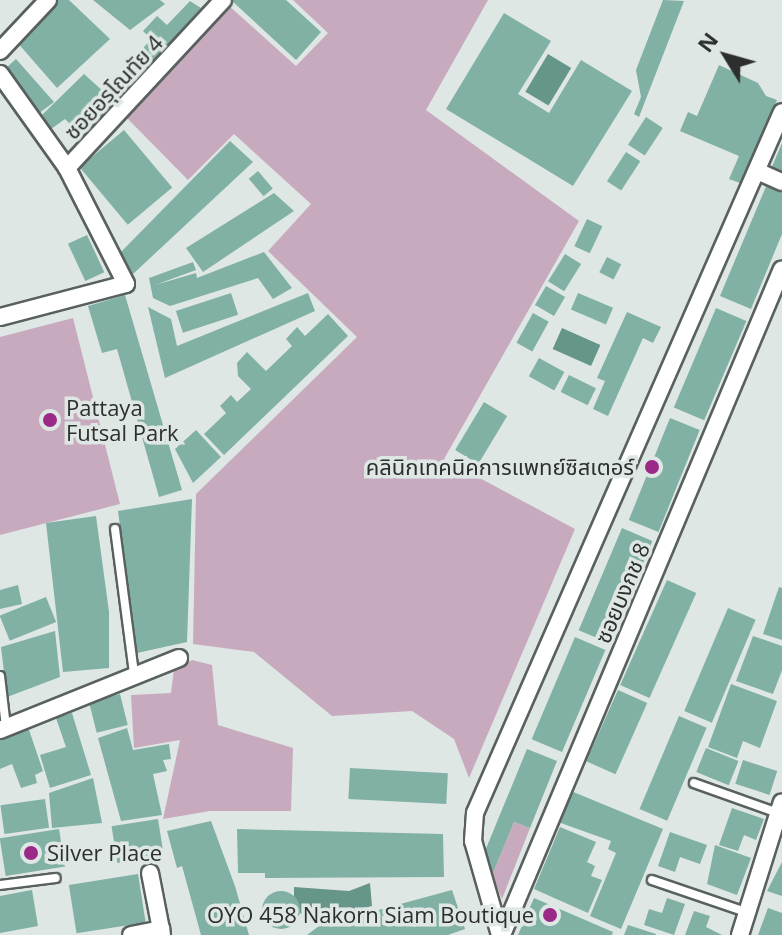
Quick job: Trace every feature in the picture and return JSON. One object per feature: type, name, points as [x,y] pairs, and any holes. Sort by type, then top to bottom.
[{"type":"street","points":[[0,51],[48,0]]},
{"type":"street","name":"ซอยอรุโณทัย 4","points":[[67,168],[223,0]]},
{"type":"street","points":[[0,74],[67,168],[126,284],[0,317]]},
{"type":"street","points":[[501,935],[473,841],[475,813],[782,112]]},
{"type":"street","points":[[757,171],[782,182]]},
{"type":"street","name":"ซอยบงกช 8","points":[[501,935],[782,269]]},
{"type":"street","points":[[3,729],[179,658]]},
{"type":"street","points":[[740,935],[780,808]]},
{"type":"street","points":[[131,935],[161,932],[150,873]]},
{"type":"lane","points":[[115,529],[134,674]]},
{"type":"lane","points":[[0,676],[3,729]]},
{"type":"lane","points":[[694,783],[780,808]]},
{"type":"lane","points":[[0,885],[56,878]]},
{"type":"lane","points":[[652,880],[747,912]]},
{"type":"shaded area","points":[[293,0],[488,0],[426,110],[579,221],[444,459],[575,529],[469,778],[454,739],[412,711],[332,716],[254,652],[193,644],[196,494],[357,337],[268,251],[311,204],[234,134],[188,180],[126,117],[228,5],[296,66],[328,33]]},
{"type":"shaded area","points":[[548,54],[571,68],[548,106],[525,92]]},
{"type":"shaded area","name":"Pattaya Futsal Park","points":[[73,318],[120,504],[0,535],[0,337]]},
{"type":"shaded area","points":[[562,328],[600,345],[591,366],[553,349]]},
{"type":"shaded area","points":[[192,660],[212,665],[218,725],[293,748],[291,811],[210,811],[163,819],[180,740],[134,748],[131,695],[171,693],[174,669]]},
{"type":"shaded area","points":[[514,822],[530,828],[502,899],[492,875]]},
{"type":"shaded area","points":[[370,883],[372,906],[315,921],[300,913],[294,896],[294,887],[349,891]]},
{"type":"building","points":[[56,0],[69,0],[110,39],[57,88],[16,41]]},
{"type":"building","points":[[93,0],[160,0],[165,4],[130,30]]},
{"type":"building","points":[[231,0],[286,0],[321,32],[296,60]]},
{"type":"building","points":[[663,0],[684,1],[639,117],[634,114],[641,97],[636,70]]},
{"type":"building","points":[[190,1],[201,8],[94,126],[83,117],[73,127],[65,119],[51,129],[42,115],[84,74],[105,93],[151,39],[143,31],[157,16],[167,25]]},
{"type":"building","points":[[504,13],[551,41],[518,94],[549,113],[581,60],[632,91],[573,186],[446,109]]},
{"type":"building","points":[[16,59],[54,102],[38,114],[5,69]]},
{"type":"building","points":[[719,65],[758,83],[766,96],[777,100],[740,183],[729,179],[739,156],[680,131],[688,112],[697,116]]},
{"type":"building","points":[[646,117],[663,128],[645,156],[628,145]]},
{"type":"building","points":[[124,130],[172,187],[128,225],[80,167]]},
{"type":"building","points":[[230,141],[253,162],[133,274],[120,253]]},
{"type":"building","points":[[782,143],[782,173],[771,169]]},
{"type":"building","points":[[626,152],[640,161],[621,191],[607,181]]},
{"type":"building","points":[[258,171],[273,189],[264,196],[249,179]]},
{"type":"building","points":[[767,184],[782,190],[782,234],[751,309],[720,296]]},
{"type":"building","points":[[274,193],[294,211],[203,272],[186,248]]},
{"type":"building","points":[[587,219],[602,226],[590,253],[574,246]]},
{"type":"building","points":[[87,235],[104,272],[85,281],[68,244]]},
{"type":"building","points":[[264,252],[292,288],[273,299],[258,278],[170,306],[153,298],[149,278],[193,262],[196,270],[155,285],[196,273],[197,278]]},
{"type":"building","points":[[565,254],[581,264],[564,291],[548,281]]},
{"type":"building","points":[[607,257],[621,264],[614,279],[599,272]]},
{"type":"building","points":[[546,286],[565,297],[554,316],[535,305]]},
{"type":"building","points":[[231,293],[238,315],[183,333],[176,311]]},
{"type":"building","points":[[308,293],[315,311],[165,378],[148,307],[171,319],[177,346]]},
{"type":"building","points":[[578,293],[613,308],[606,324],[571,310]]},
{"type":"building","points":[[125,295],[182,490],[159,497],[117,349],[102,353],[88,306]]},
{"type":"building","points":[[716,308],[746,321],[704,420],[674,407]]},
{"type":"building","points":[[627,312],[661,327],[653,343],[643,338],[608,416],[593,409],[605,381],[597,378]]},
{"type":"building","points":[[533,313],[549,322],[532,351],[517,343]]},
{"type":"building","points":[[328,314],[348,336],[224,455],[204,434],[226,413],[220,406],[231,395],[237,402],[251,389],[238,376],[237,363],[247,352],[266,371],[292,346],[286,339],[297,327],[305,336]]},
{"type":"building","points":[[539,358],[564,372],[554,390],[529,376]]},
{"type":"building","points":[[569,375],[596,388],[588,405],[561,392]]},
{"type":"building","points":[[484,402],[507,416],[478,464],[455,450]]},
{"type":"building","points":[[670,418],[700,430],[658,532],[629,520]]},
{"type":"building","points":[[196,430],[221,457],[193,483],[175,449]]},
{"type":"building","points":[[192,499],[187,642],[137,653],[118,511]]},
{"type":"building","points":[[96,516],[109,612],[109,668],[63,672],[46,523]]},
{"type":"building","points":[[622,528],[652,541],[609,643],[579,630]]},
{"type":"building","points":[[667,580],[696,593],[649,698],[620,685]]},
{"type":"building","points":[[18,585],[22,604],[0,609],[0,590]]},
{"type":"building","points":[[779,587],[782,588],[782,640],[763,634]]},
{"type":"building","points":[[46,597],[56,622],[10,641],[0,616]]},
{"type":"building","points":[[728,608],[756,620],[712,723],[684,711]]},
{"type":"building","points":[[55,631],[60,677],[7,697],[1,647]]},
{"type":"building","points":[[753,636],[782,646],[782,670],[773,694],[736,681]]},
{"type":"building","points":[[575,637],[605,650],[562,752],[532,739]]},
{"type":"building","points":[[731,684],[777,701],[760,748],[743,741],[737,758],[708,747]]},
{"type":"building","points":[[618,690],[647,703],[616,774],[586,761]]},
{"type":"building","points":[[120,694],[128,725],[97,733],[89,702]]},
{"type":"building","points":[[72,713],[91,775],[50,788],[40,755],[66,747],[56,718]]},
{"type":"building","points":[[679,716],[707,728],[667,821],[640,809]]},
{"type":"building","points":[[27,724],[43,771],[35,775],[37,783],[21,788],[12,764],[0,769],[0,736]]},
{"type":"building","points":[[127,728],[133,750],[169,744],[171,759],[163,760],[167,771],[153,774],[162,815],[121,821],[98,738]]},
{"type":"building","points":[[706,748],[738,761],[729,785],[696,772]]},
{"type":"building","points":[[527,749],[557,761],[530,828],[514,822],[492,875],[485,851]]},
{"type":"building","points":[[743,760],[777,771],[770,795],[735,784]]},
{"type":"building","points":[[350,768],[448,773],[446,804],[348,799]]},
{"type":"building","points":[[93,778],[102,823],[52,828],[49,793]]},
{"type":"building","points":[[571,791],[663,829],[621,929],[590,916],[616,853],[608,849],[611,841],[558,822]]},
{"type":"building","points":[[45,799],[49,828],[4,834],[0,805]]},
{"type":"building","points":[[732,808],[764,819],[756,840],[744,835],[738,851],[719,845]]},
{"type":"building","points":[[158,819],[164,856],[117,863],[112,826]]},
{"type":"building","points":[[211,821],[249,935],[201,935],[182,866],[177,868],[167,831]]},
{"type":"building","points":[[560,827],[596,842],[587,862],[595,866],[591,876],[602,880],[588,913],[534,889]]},
{"type":"building","name":"Silver Place","points":[[59,829],[65,867],[6,876],[0,838]]},
{"type":"building","points":[[237,829],[443,834],[444,877],[265,878],[265,873],[238,873]]},
{"type":"building","points":[[670,832],[707,845],[700,864],[680,857],[675,872],[658,866]]},
{"type":"building","points":[[715,845],[751,858],[737,895],[707,884]]},
{"type":"building","points":[[782,862],[782,896],[767,891]]},
{"type":"building","points":[[138,874],[146,922],[77,933],[69,885]]},
{"type":"building","points":[[32,890],[38,926],[0,933],[0,896]]},
{"type":"building","points":[[452,890],[465,929],[448,935],[307,935],[319,926]]},
{"type":"building","points":[[281,891],[294,897],[300,910],[294,923],[281,929],[268,923],[262,910],[268,897]]},
{"type":"building","name":"OYO 458 Nakorn Siam Boutique","points":[[534,898],[613,932],[612,935],[518,935]]},
{"type":"building","points":[[667,898],[685,904],[674,935],[644,925],[649,909],[662,913]]},
{"type":"building","points":[[768,908],[782,913],[782,935],[758,935]]},
{"type":"building","points":[[694,911],[710,916],[706,927],[722,935],[685,935]]},
{"type":"building","points":[[628,925],[656,934],[656,935],[624,935]]},
{"type":"place","name":"Pattaya Futsal Park","points":[[50,420]]},
{"type":"place","name":"คลินิกเทคนิคการแพทย์ซิสเตอร์","points":[[652,467]]},
{"type":"place","name":"Silver Place","points":[[31,853]]},
{"type":"place","name":"OYO 458 Nakorn Siam Boutique","points":[[550,915]]}]
